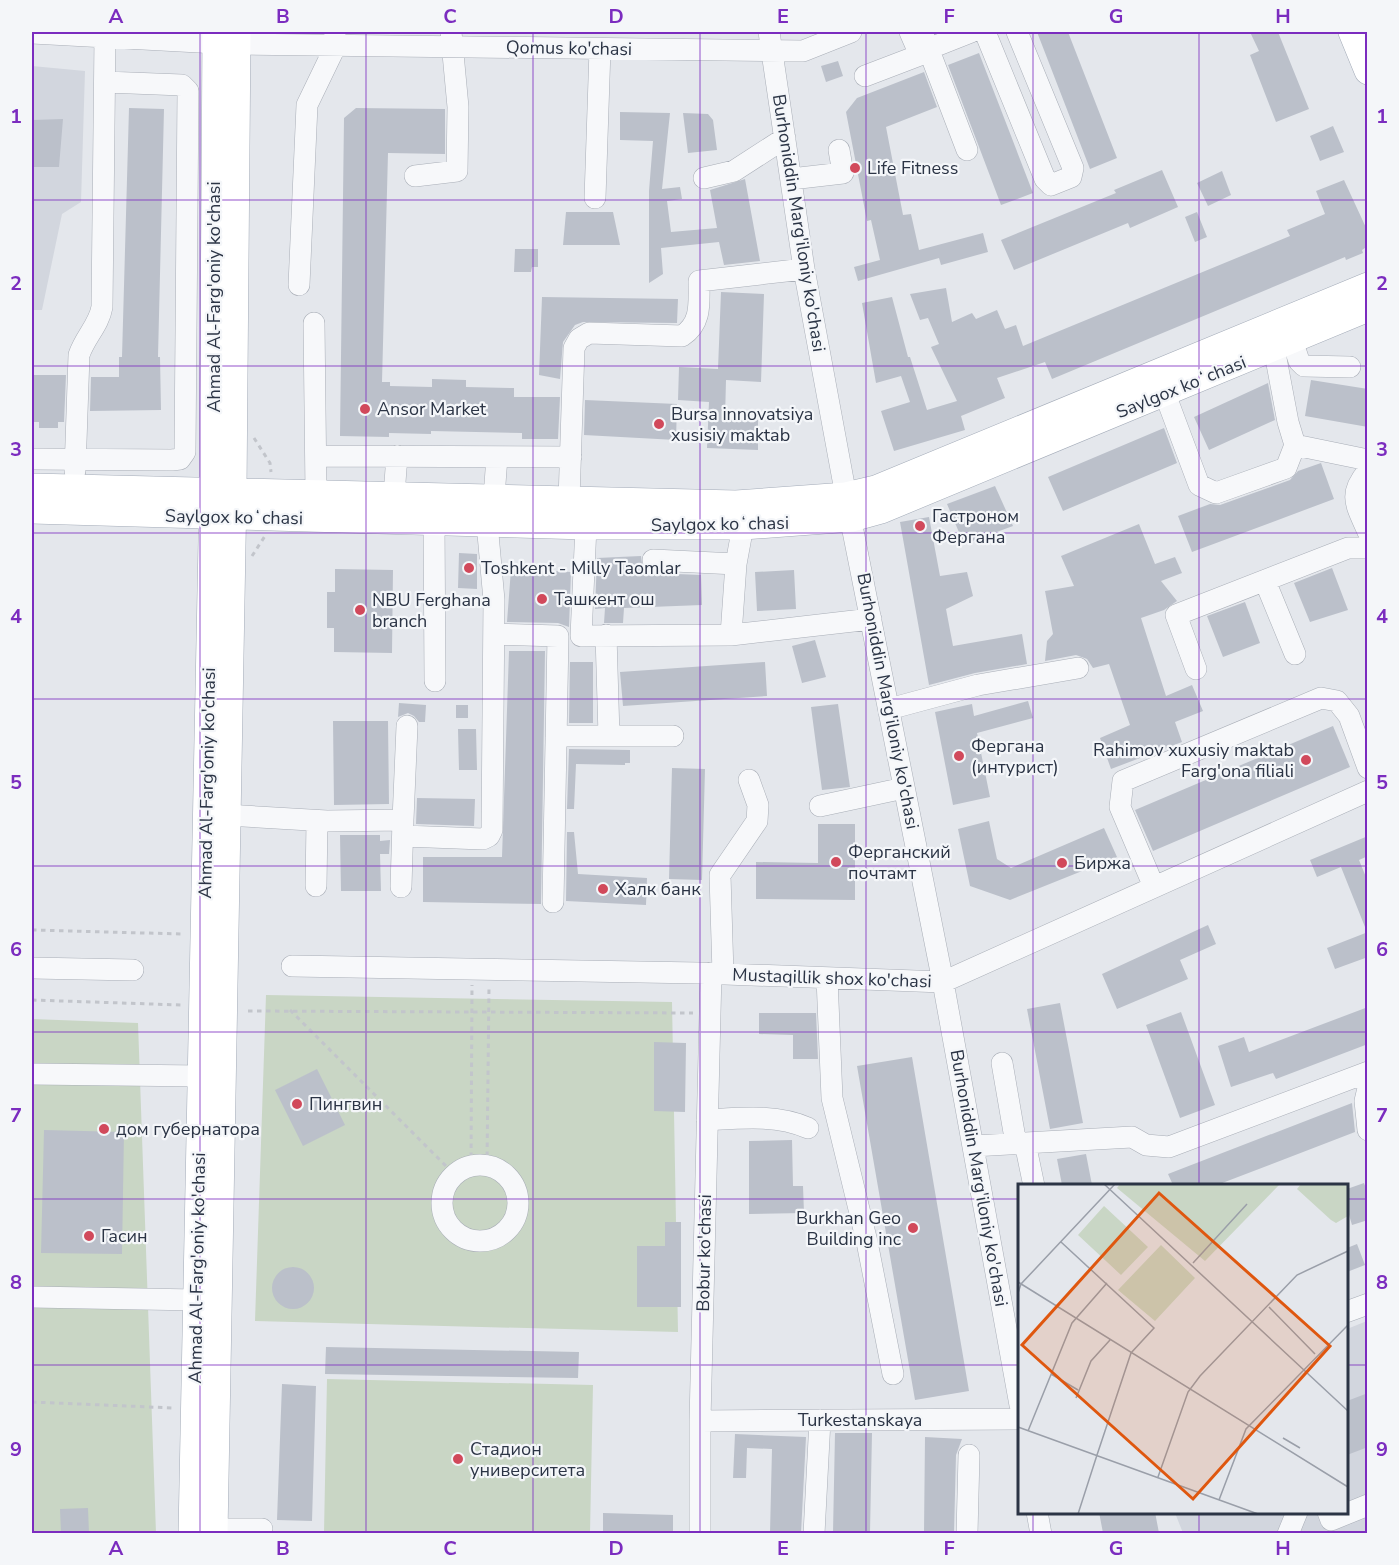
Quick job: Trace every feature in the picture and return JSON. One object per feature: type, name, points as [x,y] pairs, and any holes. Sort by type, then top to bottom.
[{"type":"main road","points":[[1352,32],[1368,71]]},
{"type":"main road","name":"Ahmad Al-Farg'oniy ko'chasi","points":[[207,1532],[232,562],[223,504],[234,440],[226,38]]},
{"type":"main road","name":"Ahmad Al-Farg'oniy ko'chasi","points":[[207,1532],[194,1407],[201,1076],[223,504],[226,38]]},
{"type":"main road","name":"Saylgox koʻchasi","points":[[272,505],[316,493],[394,495],[586,526],[743,526],[849,507],[876,489],[1368,286]]},
{"type":"main road","name":"Saylgox koʻchasi","points":[[32,510],[223,504],[272,505],[434,521],[491,510],[569,500],[849,507],[881,510],[1368,308]]},
{"type":"main road","name":"Saylgox koʻchasi","points":[[32,487],[223,504]]},
{"type":"street","name":"Qomus ko'chasi","points":[[32,33],[63,33],[105,38],[451,39],[600,49],[770,41],[803,51],[851,32]]},
{"type":"street","points":[[865,76],[920,55],[910,32]]},
{"type":"street","points":[[967,150],[925,40],[971,32]]},
{"type":"street","points":[[985,32],[1045,179],[1051,185],[1071,177],[1073,168],[1017,32]]},
{"type":"street","points":[[74,489],[79,355],[85,338],[100,319],[102,307],[105,38]]},
{"type":"street","points":[[299,285],[307,105],[335,38]]},
{"type":"street","points":[[415,176],[457,171],[458,107],[451,39]]},
{"type":"street","name":"Burhoniddin Marg'iloniy ko'chasi","points":[[770,41],[804,269],[943,982],[1018,1394]]},
{"type":"street","points":[[595,198],[600,49]]},
{"type":"street","points":[[32,459],[172,460],[180,459],[185,452],[188,91],[182,85],[105,82]]},
{"type":"street","points":[[704,178],[734,171],[785,138]]},
{"type":"street","points":[[791,179],[845,181],[838,150]]},
{"type":"street","points":[[569,500],[573,348],[579,339],[589,333],[682,336],[691,330],[698,320],[699,281],[804,269]]},
{"type":"street","points":[[314,323],[316,493]]},
{"type":"street","points":[[1283,344],[1304,366],[1350,367]]},
{"type":"street","points":[[1165,394],[1199,484],[1216,494],[1286,468],[1295,446],[1288,422],[1283,344]]},
{"type":"street","points":[[1295,446],[1368,459]]},
{"type":"street","points":[[317,456],[571,457]]},
{"type":"street","points":[[394,495],[397,456]]},
{"type":"street","points":[[226,815],[403,828],[483,839],[489,836],[492,830],[494,634],[491,510],[497,457]]},
{"type":"street","points":[[1368,471],[1357,484],[1354,499],[1368,532]]},
{"type":"street","points":[[434,521],[435,681]]},
{"type":"street","points":[[581,636],[586,526]]},
{"type":"street","points":[[731,635],[736,564],[743,526]]},
{"type":"street","points":[[1196,669],[1176,615],[1348,548],[1368,549]]},
{"type":"street","points":[[653,560],[736,564]]},
{"type":"street","points":[[1265,581],[1295,654]]},
{"type":"street","points":[[494,634],[731,635],[872,619]]},
{"type":"street","points":[[606,635],[609,736]]},
{"type":"street","points":[[553,902],[558,636]]},
{"type":"street","points":[[889,710],[978,685],[1078,669]]},
{"type":"street","points":[[1154,887],[1120,807],[1123,781],[1322,698],[1337,701],[1349,716],[1368,768]]},
{"type":"street","points":[[401,887],[406,726]]},
{"type":"street","points":[[556,736],[673,736]]},
{"type":"street","name":"Bobur ko'chasi","points":[[700,1533],[700,1421],[707,1120],[717,974],[720,875],[757,820],[758,805],[749,780]]},
{"type":"street","points":[[820,806],[904,788]]},
{"type":"street","name":"Mustaqillik shox ko'chasi","points":[[292,966],[717,974],[943,982],[1367,795]]},
{"type":"street","points":[[316,886],[317,821]]},
{"type":"street","points":[[32,968],[134,970]]},
{"type":"street","points":[[826,978],[832,1098],[867,1242],[893,1374]]},
{"type":"street","points":[[1002,1063],[1020,1143],[1034,1184]]},
{"type":"street","points":[[973,1146],[1132,1137],[1146,1145],[1169,1146],[1368,1072]]},
{"type":"street","points":[[32,1074],[201,1076]]},
{"type":"street","points":[[1368,1088],[1365,1101],[1368,1130]]},
{"type":"street","points":[[707,1120],[742,1118],[790,1120],[808,1128]]},
{"type":"street","points":[[32,1297],[196,1300]]},
{"type":"street","points":[[1348,1312],[1368,1304]]},
{"type":"street","name":"Turkestanskaya","points":[[700,1421],[1018,1419]]},
{"type":"street","points":[[814,1533],[820,1420]]},
{"type":"street","points":[[968,1533],[969,1455]]},
{"type":"street","points":[[1331,1522],[1368,1505]]},
{"type":"street","points":[[1037,1514],[1041,1533]]},
{"type":"street","points":[[1288,1533],[1296,1514]]},
{"type":"street","points":[[207,1532],[262,1529]]},
{"type":"path","points":[[232,562],[250,560],[266,533],[272,505],[270,464],[253,436],[234,440]]},
{"type":"path","points":[[32,930],[183,934]]},
{"type":"path","points":[[471,1168],[472,1012],[481,970]]},
{"type":"path","points":[[471,1168],[489,1012],[481,970]]},
{"type":"path","points":[[32,1000],[181,1005]]},
{"type":"path","points":[[290,1010],[471,1168]]},
{"type":"path","points":[[248,1011],[698,1013]]},
{"type":"path","points":[[32,1402],[152,1408],[194,1407]]},
{"type":"shaded area","points":[[32,66],[85,71],[81,202],[62,214],[42,310],[32,310]]},
{"type":"shaded area","points":[[1367,1321],[1367,1533],[1183,1533],[1175,1514],[1348,1514],[1348,1329]]},
{"type":"green space","points":[[266,995],[672,1002],[678,1332],[255,1321]]},
{"type":"green space","points":[[32,1019],[138,1023],[156,1533],[32,1534]]},
{"type":"green space","name":"Стадион университета","points":[[327,1379],[593,1385],[590,1533],[324,1533]]},
{"type":"building","points":[[1037,32],[1068,32],[1117,158],[1090,169]]},
{"type":"building","points":[[1250,32],[1278,32],[1309,109],[1276,122],[1250,55],[1259,51]]},
{"type":"building","points":[[979,53],[1033,193],[1001,205],[948,65]]},
{"type":"building","points":[[838,61],[843,76],[826,82],[821,66]]},
{"type":"building","points":[[924,72],[937,107],[886,127],[903,215],[911,214],[919,250],[983,233],[988,252],[941,265],[939,258],[858,281],[854,267],[880,260],[871,220],[867,221],[846,112],[857,98]]},
{"type":"building","points":[[129,108],[164,109],[158,357],[160,357],[161,410],[90,411],[91,377],[119,377],[119,357],[122,357]]},
{"type":"building","points":[[356,108],[445,109],[445,154],[388,153],[382,382],[390,382],[390,386],[432,387],[432,379],[466,380],[466,387],[514,388],[514,397],[560,397],[558,439],[522,439],[522,433],[431,431],[431,434],[389,433],[389,437],[340,436],[344,118]]},
{"type":"building","points":[[620,112],[670,113],[662,189],[680,187],[682,199],[667,201],[671,232],[717,228],[710,190],[745,179],[760,261],[724,265],[719,242],[661,248],[663,274],[649,283],[649,191],[653,141],[620,140]]},
{"type":"building","points":[[683,113],[708,114],[713,120],[717,150],[688,153]]},
{"type":"building","points":[[63,119],[59,167],[32,167],[32,120]]},
{"type":"building","points":[[1333,126],[1344,152],[1320,161],[1310,136]]},
{"type":"building","points":[[1162,170],[1178,207],[1130,228],[1128,223],[1014,270],[1001,240],[1116,193],[1114,190]]},
{"type":"building","points":[[1222,171],[1231,195],[1208,206],[1197,183]]},
{"type":"building","points":[[1344,180],[1368,232],[1368,246],[1362,250],[1363,253],[1346,260],[1345,257],[1052,379],[1045,362],[997,378],[1005,398],[961,416],[965,430],[894,451],[881,411],[910,402],[901,376],[876,383],[862,303],[892,297],[908,357],[910,357],[927,410],[957,401],[931,347],[939,344],[928,318],[920,320],[910,294],[946,288],[952,322],[972,313],[976,319],[997,310],[1005,329],[1016,325],[1023,346],[1290,236],[1287,230],[1325,214],[1316,191]]},
{"type":"building","points":[[566,212],[613,212],[620,245],[563,245]]},
{"type":"building","points":[[1197,212],[1207,237],[1195,242],[1185,217]]},
{"type":"building","points":[[515,249],[538,249],[538,267],[532,267],[531,272],[514,272]]},
{"type":"building","points":[[721,292],[764,294],[761,382],[726,380],[725,419],[758,420],[758,450],[707,448],[709,402],[678,400],[679,367],[718,369]]},
{"type":"building","points":[[542,297],[678,299],[677,323],[583,322],[575,325],[563,342],[560,379],[539,375]]},
{"type":"building","points":[[32,375],[66,375],[64,422],[58,422],[58,428],[39,428],[39,422],[32,422]]},
{"type":"building","points":[[1311,380],[1368,389],[1368,427],[1305,416]]},
{"type":"building","points":[[1268,383],[1275,420],[1209,450],[1194,417]]},
{"type":"building","points":[[585,400],[677,404],[676,440],[584,435]]},
{"type":"building","points":[[1164,428],[1177,463],[1063,511],[1048,477]]},
{"type":"building","points":[[1321,463],[1334,499],[1192,552],[1178,516],[1210,504],[1220,505],[1290,480],[1298,471]]},
{"type":"building","points":[[995,486],[1013,526],[964,544],[947,504]]},
{"type":"building","points":[[929,517],[940,576],[967,572],[973,596],[946,609],[953,646],[1022,634],[1027,664],[975,673],[929,685],[900,522]]},
{"type":"building","points":[[1139,524],[1155,564],[1175,557],[1182,573],[1161,581],[1177,601],[1164,610],[1141,618],[1166,696],[1192,685],[1203,711],[1175,722],[1182,742],[1111,769],[1100,738],[1130,725],[1109,664],[1093,668],[1087,659],[1076,655],[1045,661],[1047,641],[1053,634],[1045,591],[1074,586],[1061,556]]},
{"type":"building","points":[[459,553],[477,554],[477,589],[458,588]]},
{"type":"building","points":[[641,556],[643,570],[652,573],[701,575],[702,605],[624,608],[623,623],[604,623],[605,608],[595,609],[597,558]]},
{"type":"building","points":[[1332,568],[1348,610],[1310,622],[1294,583]]},
{"type":"building","name":"NBU Ferghana branch","points":[[335,569],[393,570],[392,653],[334,652],[334,628],[327,628],[327,592],[335,592]]},
{"type":"building","name":"Ташкент ош","points":[[511,569],[571,572],[569,627],[558,623],[507,622]]},
{"type":"building","points":[[794,570],[796,609],[757,611],[755,572]]},
{"type":"building","points":[[1245,602],[1260,643],[1223,657],[1207,616]]},
{"type":"building","points":[[815,640],[826,677],[802,683],[792,646]]},
{"type":"building","points":[[509,651],[545,651],[541,904],[423,902],[423,857],[502,857]]},
{"type":"building","points":[[570,662],[593,662],[593,723],[569,723]]},
{"type":"building","points":[[765,662],[767,696],[623,706],[620,672]]},
{"type":"building","points":[[1028,701],[1033,718],[977,733],[990,797],[953,805],[935,712],[972,704],[974,716]]},
{"type":"building","points":[[399,703],[426,705],[425,722],[419,722],[408,713],[398,717]]},
{"type":"building","points":[[838,704],[850,787],[822,790],[811,707]]},
{"type":"building","points":[[456,705],[468,705],[468,718],[456,718]]},
{"type":"building","points":[[333,721],[388,721],[389,804],[334,805]]},
{"type":"building","points":[[1333,726],[1350,767],[1153,851],[1135,810]]},
{"type":"building","points":[[458,729],[476,729],[477,770],[459,770]]},
{"type":"building","points":[[569,749],[630,750],[630,763],[625,763],[625,765],[576,764],[574,809],[567,809]]},
{"type":"building","points":[[672,768],[705,769],[702,880],[669,879]]},
{"type":"building","points":[[417,798],[475,799],[474,826],[416,824]]},
{"type":"building","name":"Биржа","points":[[989,821],[997,859],[1011,868],[1104,828],[1117,857],[1010,900],[970,886],[958,829]]},
{"type":"building","name":"Ферганский почтамт","points":[[818,824],[855,824],[855,900],[756,899],[756,862],[818,863]]},
{"type":"building","name":"Халк банк","points":[[567,832],[574,832],[578,874],[647,878],[646,905],[566,901]]},
{"type":"building","points":[[340,835],[380,835],[380,841],[390,840],[389,854],[380,854],[381,891],[341,891]]},
{"type":"building","points":[[1368,836],[1368,856],[1359,860],[1368,882],[1367,932],[1341,867],[1317,877],[1310,860]]},
{"type":"building","points":[[1208,925],[1216,944],[1180,960],[1188,979],[1117,1009],[1102,974]]},
{"type":"building","points":[[1368,932],[1368,957],[1335,969],[1327,948]]},
{"type":"building","points":[[1060,1003],[1083,1123],[1050,1129],[1027,1009]]},
{"type":"building","points":[[1368,1007],[1368,1044],[1276,1079],[1273,1073],[1231,1087],[1218,1046],[1244,1037],[1249,1052]]},
{"type":"building","points":[[1181,1012],[1215,1105],[1180,1118],[1146,1025]]},
{"type":"building","points":[[759,1013],[816,1013],[818,1059],[793,1059],[793,1035],[759,1034]]},
{"type":"building","points":[[654,1042],[686,1043],[685,1112],[654,1111]]},
{"type":"building","name":"Burkhan Geo Building inc","points":[[912,1057],[969,1391],[915,1400],[857,1066]]},
{"type":"building","points":[[317,1069],[345,1125],[303,1146],[275,1090]]},
{"type":"building","points":[[1352,1103],[1355,1132],[1220,1184],[1173,1184],[1168,1174]]},
{"type":"building","points":[[44,1130],[124,1132],[122,1254],[41,1253]]},
{"type":"building","points":[[792,1140],[793,1186],[803,1186],[804,1213],[749,1214],[749,1141]]},
{"type":"building","points":[[1086,1154],[1092,1184],[1062,1184],[1057,1159]]},
{"type":"building","points":[[1364,1183],[1368,1194],[1368,1220],[1352,1225],[1348,1211],[1348,1189]]},
{"type":"building","points":[[665,1222],[681,1222],[681,1307],[637,1307],[637,1246],[665,1246]]},
{"type":"building","points":[[1357,1244],[1365,1265],[1348,1272],[1348,1248]]},
{"type":"building","points":[[293,1267],[308,1273],[314,1288],[308,1303],[293,1309],[278,1303],[272,1288],[278,1273]]},
{"type":"building","points":[[326,1347],[579,1352],[578,1378],[325,1374]]},
{"type":"building","points":[[282,1384],[316,1386],[312,1521],[277,1520]]},
{"type":"building","points":[[1368,1393],[1368,1447],[1348,1455],[1348,1401]]},
{"type":"building","points":[[835,1433],[872,1433],[870,1533],[833,1533]]},
{"type":"building","points":[[735,1434],[806,1437],[801,1533],[770,1533],[772,1449],[747,1448],[746,1478],[733,1478]]},
{"type":"building","points":[[925,1437],[962,1439],[956,1455],[954,1533],[924,1533]]},
{"type":"building","points":[[88,1508],[89,1533],[61,1533],[60,1509]]},
{"type":"building","points":[[603,1513],[673,1515],[673,1533],[603,1533]]},
{"type":"building","points":[[1099,1514],[1155,1514],[1159,1533],[1103,1533]]},
{"type":"place","name":"Life Fitness","points":[[855,168]]},
{"type":"place","name":"Ansor Market","points":[[365,409]]},
{"type":"place","name":"Bursa innovatsiya xusisiy maktab","points":[[659,424]]},
{"type":"place","name":"Гастроном Фергана","points":[[920,526]]},
{"type":"place","name":"Toshkent - Milly Taomlar","points":[[469,568]]},
{"type":"place","name":"Ташкент ош","points":[[542,599]]},
{"type":"place","name":"NBU Ferghana branch","points":[[360,610]]},
{"type":"place","name":"Фергана (интурист)","points":[[959,756]]},
{"type":"place","name":"Rahimov xuxusiy maktab Farg'ona filiali","points":[[1306,760]]},
{"type":"place","name":"Ферганский почтамт","points":[[836,862]]},
{"type":"place","name":"Биржа","points":[[1062,863]]},
{"type":"place","name":"Халк банк","points":[[603,889]]},
{"type":"place","name":"Пингвин","points":[[297,1104]]},
{"type":"place","name":"дом губернатора","points":[[104,1129]]},
{"type":"place","name":"Burkhan Geo Building inc","points":[[913,1228]]},
{"type":"place","name":"Гасин","points":[[89,1236]]},
{"type":"place","name":"Стадион университета","points":[[458,1459]]}]
